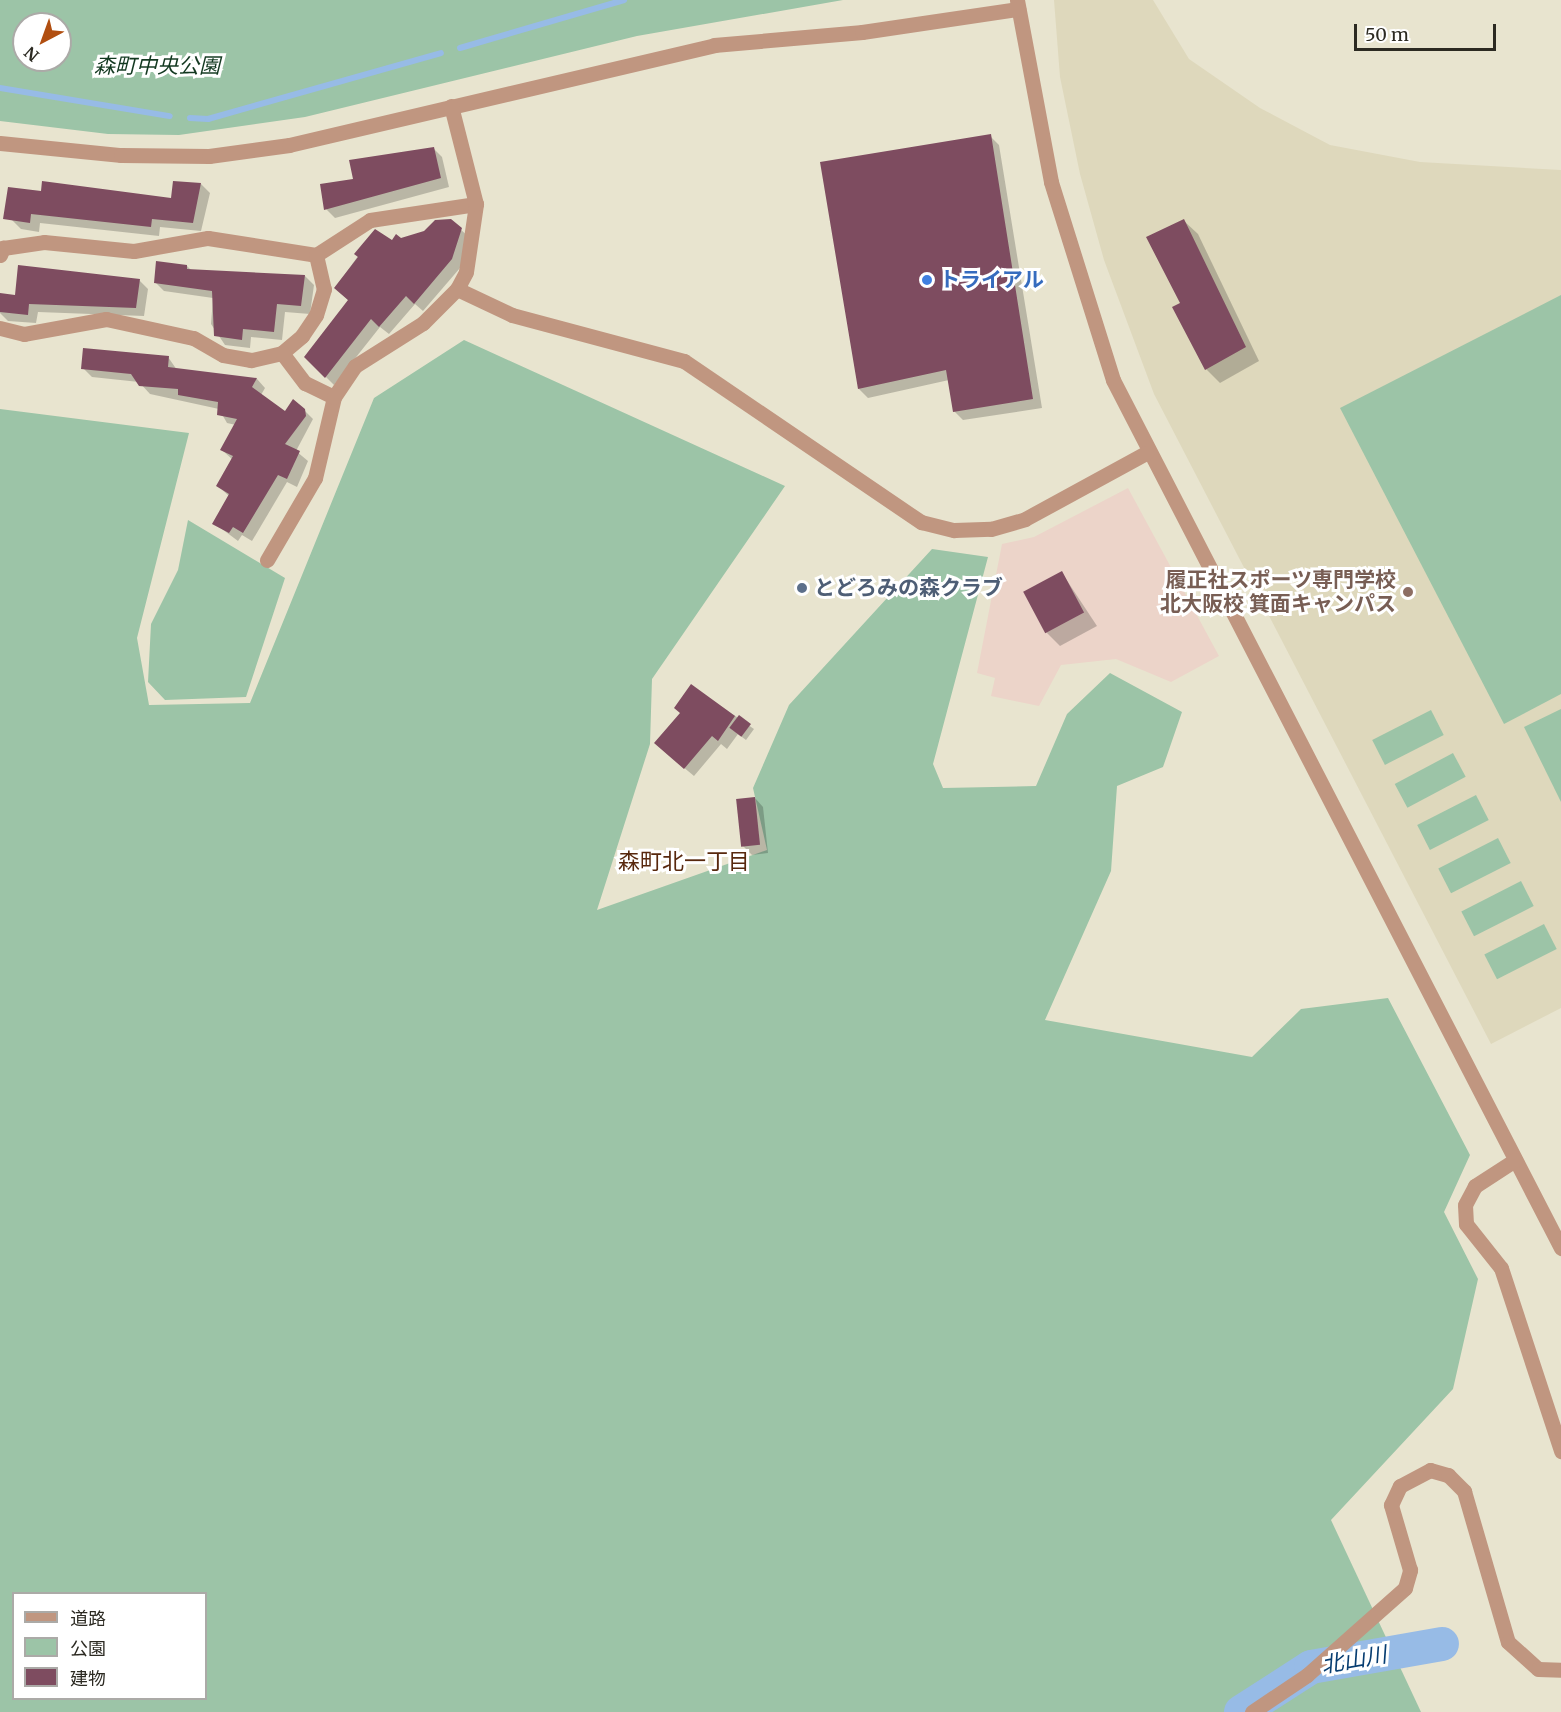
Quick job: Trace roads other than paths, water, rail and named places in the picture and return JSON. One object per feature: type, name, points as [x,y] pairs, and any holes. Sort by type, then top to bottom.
[{"type":"street","points":[[0,143],[121,155],[209,156],[289,145],[714,45],[862,33],[1017,4],[1069,251],[1109,370],[1146,453],[1561,1248]]},
{"type":"street","points":[[267,560],[315,478],[334,397],[355,366],[423,323],[458,289],[474,240],[476,204],[451,106]]},
{"type":"street","points":[[1,250],[44,242],[134,251],[208,238],[316,255],[370,220],[476,204]]},
{"type":"street","points":[[0,328],[24,334],[106,319],[193,338],[223,355],[251,360],[282,352],[316,315],[324,289],[316,255]]},
{"type":"street","points":[[458,289],[512,315],[684,361],[921,522],[954,530],[991,529],[1025,519],[1146,453]]},
{"type":"street","points":[[282,352],[305,383],[334,397]]},
{"type":"street","points":[[1515,1160],[1474,1186],[1465,1205],[1466,1224],[1501,1268],[1561,1451]]},
{"type":"street","points":[[1252,1712],[1306,1675],[1405,1588],[1410,1570],[1391,1505],[1400,1486],[1430,1470],[1448,1475],[1464,1491],[1508,1642],[1538,1669],[1561,1670]]},
{"type":"waterway","points":[[460,48],[624,0]]},
{"type":"waterway","points":[[190,118],[208,119],[441,53]]},
{"type":"waterway","points":[[0,88],[170,116]]},
{"type":"waterway","name":"北山川","points":[[1241,1712],[1311,1667],[1442,1644]]},
{"type":"place","name":"トライアル","points":[[927,280]]},
{"type":"place","name":"とどろみの森クラブ","points":[[802,588]]},
{"type":"place","name":"履正社スポーツ専門学校 北大阪校 箕面キャンパス","points":[[1408,592]]},
{"type":"district","name":"森町北一丁目","points":[[684,862]]},
{"type":"park label","name":"森町中央公園","points":[[157,66]]}]
